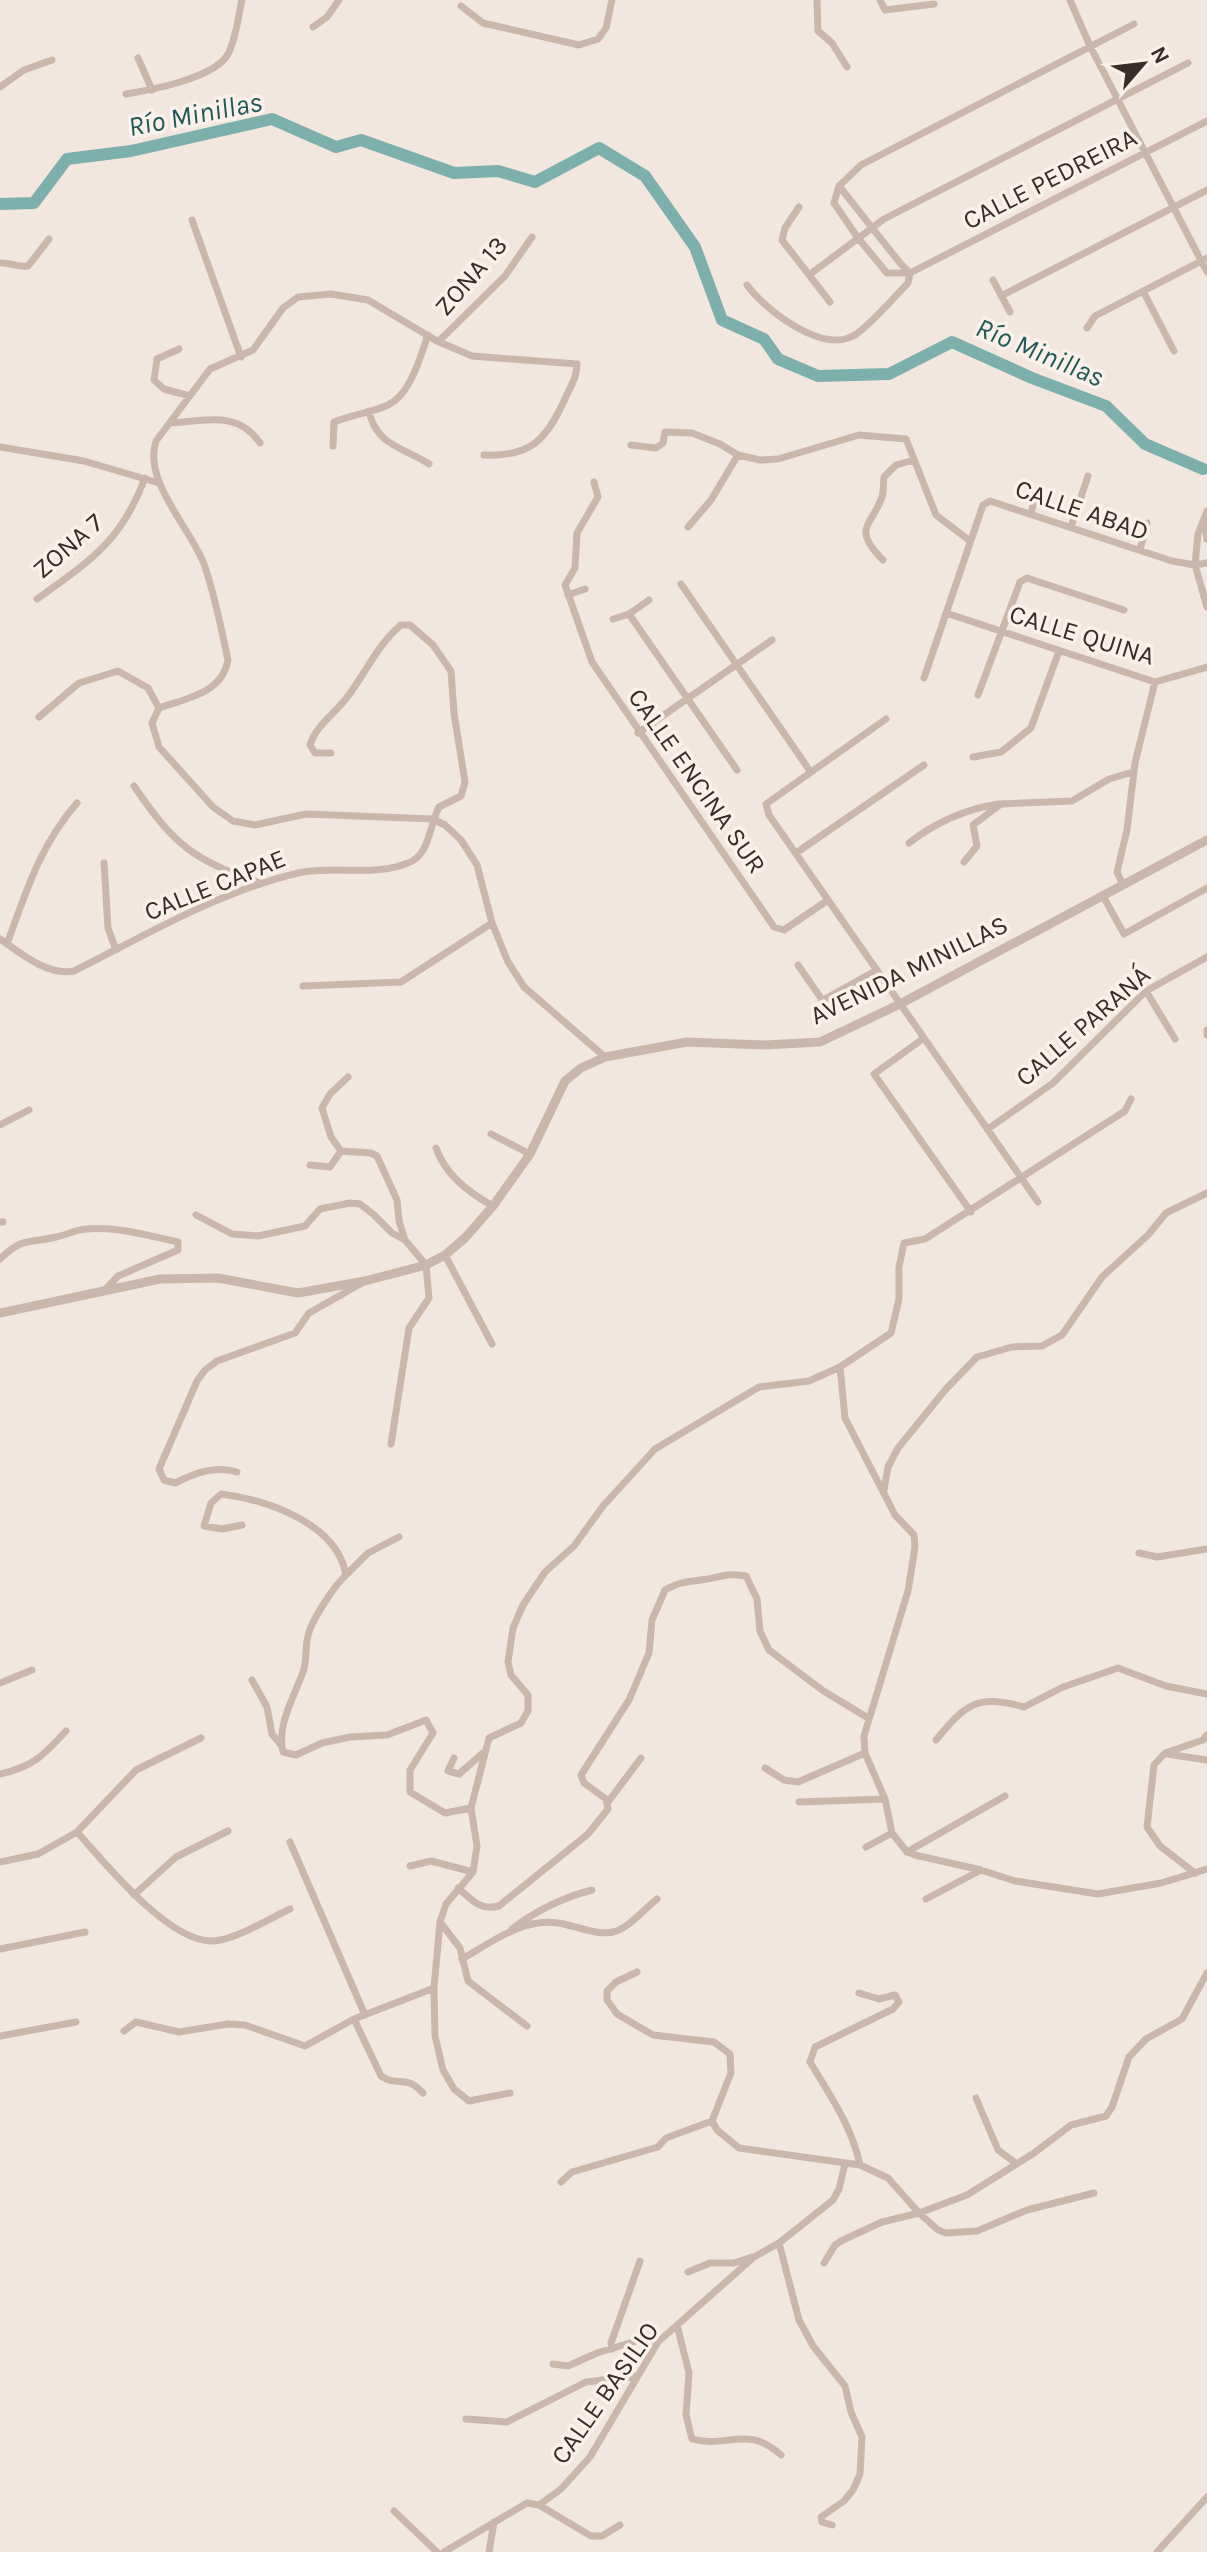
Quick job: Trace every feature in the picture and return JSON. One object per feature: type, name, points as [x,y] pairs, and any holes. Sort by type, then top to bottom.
[{"type":"street","points":[[126,94],[189,79],[224,61],[230,51],[242,0]]},
{"type":"street","points":[[313,27],[327,17],[339,0]]},
{"type":"street","points":[[461,6],[483,23],[579,45],[598,39],[606,28],[612,0]]},
{"type":"street","points":[[817,0],[818,31],[832,43],[847,67]]},
{"type":"street","points":[[880,0],[885,10],[934,4]]},
{"type":"street","points":[[1070,0],[1090,46],[1173,207],[1204,260],[1207,272]]},
{"type":"street","points":[[910,273],[887,273],[858,238],[834,203],[839,186],[861,165],[1134,24]]},
{"type":"street","points":[[138,58],[152,90]]},
{"type":"street","points":[[0,87],[24,70],[52,60]]},
{"type":"street","points":[[809,275],[872,227],[1188,63]]},
{"type":"street","name":"CALLE PEDREIRA","points":[[910,273],[1207,121]]},
{"type":"street","points":[[839,186],[910,273]]},
{"type":"street","points":[[1001,296],[1207,190]]},
{"type":"street","points":[[799,207],[785,228],[782,240],[830,302]]},
{"type":"street","points":[[192,220],[241,357]]},
{"type":"street","name":"ZONA 13","points":[[439,341],[505,276],[532,237]]},
{"type":"street","points":[[0,263],[7,262],[19,268],[28,266],[49,239]]},
{"type":"street","points":[[1087,328],[1095,316],[1204,260]]},
{"type":"street","points":[[747,285],[758,301],[807,333],[830,341],[853,336],[908,283],[910,273]]},
{"type":"street","points":[[993,280],[1010,312]]},
{"type":"street","points":[[1143,291],[1174,351]]},
{"type":"street","points":[[484,455],[506,456],[543,438],[556,419],[577,375],[577,364],[472,356],[439,341],[368,300],[331,294],[298,297],[283,308],[253,350],[210,369],[156,441],[152,454],[159,483],[203,561],[228,660],[225,675],[208,691],[159,708],[152,723],[159,747],[213,807],[233,821],[255,825],[306,814],[433,819],[445,825],[461,840],[477,865],[492,923],[508,962],[524,987],[605,1057]]},
{"type":"street","points":[[333,446],[334,422],[391,404],[402,393],[428,335]]},
{"type":"street","points":[[179,349],[157,359],[154,380],[164,389],[190,396]]},
{"type":"street","points":[[369,411],[372,428],[380,437],[429,464]]},
{"type":"street","points":[[170,423],[230,419],[253,433],[260,443]]},
{"type":"street","points":[[631,445],[656,448],[663,443],[665,432],[692,433],[738,455],[760,460],[778,459],[859,435],[906,439],[936,515],[970,541]]},
{"type":"street","points":[[0,447],[84,461],[159,483]]},
{"type":"street","points":[[688,527],[711,500],[738,455]]},
{"type":"street","points":[[883,560],[868,540],[869,519],[884,494],[884,477],[896,465],[914,460]]},
{"type":"street","points":[[1071,527],[1088,476]]},
{"type":"street","name":"ZONA 7","points":[[37,599],[83,566],[115,536],[131,514],[145,478]]},
{"type":"street","points":[[585,589],[568,595],[565,585],[575,568],[577,533],[598,497],[594,482]]},
{"type":"street","points":[[1031,513],[1037,490]]},
{"type":"street","name":"CALLE ABAD","points":[[924,678],[983,505],[990,501],[1140,550],[1195,565],[1207,563]]},
{"type":"street","points":[[1207,511],[1198,534],[1195,565],[1207,607]]},
{"type":"street","points":[[1140,550],[1147,523]]},
{"type":"street","points":[[1204,523],[1207,539]]},
{"type":"street","points":[[978,695],[1020,582],[1027,578],[1124,610]]},
{"type":"street","points":[[681,584],[810,771]]},
{"type":"street","name":"CALLE ENCINA SUR","points":[[568,595],[592,662],[774,927],[784,930],[828,900]]},
{"type":"street","points":[[613,619],[629,614],[649,600]]},
{"type":"street","name":"CALLE QUINA","points":[[946,613],[1155,682],[1207,667]]},
{"type":"street","points":[[629,614],[737,770]]},
{"type":"street","points":[[331,753],[315,753],[310,745],[313,735],[346,698],[388,637],[401,625],[410,625],[433,645],[451,671],[465,782],[461,796],[439,807],[433,819]]},
{"type":"street","points":[[638,733],[772,640]]},
{"type":"street","points":[[973,757],[1001,752],[1031,728],[1059,651]]},
{"type":"street","points":[[39,717],[79,683],[118,671],[148,688],[159,708]]},
{"type":"street","points":[[1123,885],[1117,872],[1127,830],[1133,772],[1155,682]]},
{"type":"street","points":[[886,719],[766,804],[769,815],[1038,1202]]},
{"type":"street","points":[[796,853],[924,765]]},
{"type":"street","points":[[909,843],[925,830],[969,809],[1001,804],[1072,801],[1109,779],[1133,772]]},
{"type":"street","points":[[134,786],[159,822],[189,852],[218,868],[261,883]]},
{"type":"street","points":[[4,942],[38,860],[62,820],[77,803]]},
{"type":"street","points":[[964,862],[977,846],[973,825],[1001,804]]},
{"type":"street","name":"CALLE CAPAE","points":[[4,942],[48,969],[62,974],[74,971],[152,929],[261,883],[301,872],[382,868],[409,863],[423,852],[433,819]]},
{"type":"street","name":"AVENIDA MINILLAS","points":[[0,1313],[160,1279],[218,1278],[298,1293],[365,1281],[426,1265],[445,1255],[473,1230],[493,1206],[530,1154],[565,1081],[581,1068],[605,1057],[687,1042],[765,1045],[820,1042],[900,1004],[1207,840]]},
{"type":"street","points":[[104,863],[108,928],[116,950]]},
{"type":"street","points":[[1103,896],[1124,934],[1207,888]]},
{"type":"street","points":[[303,986],[401,982],[492,923]]},
{"type":"street","name":"CALLE PARANÁ","points":[[988,1129],[1053,1083],[1146,991],[1207,957]]},
{"type":"street","points":[[798,965],[832,1014]]},
{"type":"street","points":[[823,1000],[877,970]]},
{"type":"street","points":[[1146,991],[1175,1039]]},
{"type":"street","points":[[924,1038],[874,1074],[971,1212]]},
{"type":"street","points":[[341,1151],[331,1137],[322,1108],[330,1094],[348,1077]]},
{"type":"street","points":[[510,2093],[469,2101],[454,2089],[443,2070],[435,2036],[434,1988],[440,1922],[446,1904],[473,1872],[477,1846],[471,1808],[489,1738],[521,1723],[528,1711],[528,1695],[511,1675],[508,1662],[513,1628],[523,1605],[545,1572],[574,1546],[603,1506],[655,1449],[759,1387],[809,1381],[840,1367],[891,1333],[899,1299],[899,1267],[904,1243],[925,1239],[971,1212],[1125,1111],[1131,1099]]},
{"type":"street","points":[[0,1125],[29,1110]]},
{"type":"street","points":[[491,1134],[530,1154]]},
{"type":"street","points":[[436,1148],[441,1163],[475,1196],[493,1206]]},
{"type":"street","points":[[310,1165],[330,1167],[341,1151]]},
{"type":"street","points":[[341,1151],[377,1156],[397,1200],[405,1240]]},
{"type":"street","points":[[884,1490],[888,1467],[898,1448],[946,1389],[977,1357],[1012,1347],[1042,1346],[1062,1335],[1102,1277],[1148,1235],[1166,1213],[1207,1193]]},
{"type":"street","points":[[196,1215],[232,1234],[258,1236],[305,1226],[320,1209],[360,1204],[392,1233],[405,1240],[426,1265],[429,1298],[409,1328],[391,1444]]},
{"type":"street","points":[[0,1259],[20,1243],[54,1238],[87,1228],[127,1231],[178,1242],[178,1250],[118,1276],[103,1291]]},
{"type":"street","points":[[445,1255],[492,1344]]},
{"type":"street","points":[[237,1472],[214,1469],[175,1483],[164,1480],[159,1469],[197,1381],[217,1361],[295,1333],[309,1313],[365,1281]]},
{"type":"street","points":[[840,1367],[845,1418],[895,1515],[914,1535],[908,1591],[864,1736],[865,1753],[885,1799],[892,1833],[907,1852],[1015,1881],[1098,1894],[1161,1883],[1207,1869]]},
{"type":"street","points":[[242,1525],[222,1529],[204,1526],[211,1503],[221,1494],[241,1497],[302,1519],[330,1542],[343,1559],[346,1575]]},
{"type":"street","points":[[281,1745],[288,1706],[304,1667],[309,1631],[338,1582],[368,1553],[399,1537]]},
{"type":"street","points":[[1139,1553],[1157,1557],[1207,1549]]},
{"type":"street","points":[[608,1802],[584,1783],[581,1775],[629,1700],[649,1653],[652,1620],[665,1590],[683,1580],[703,1580],[727,1573],[746,1576],[757,1599],[760,1631],[769,1650],[822,1690],[868,1718]]},
{"type":"street","points":[[936,1740],[958,1714],[972,1704],[998,1699],[1024,1707],[1063,1687],[1118,1668],[1166,1686],[1207,1694]]},
{"type":"street","points":[[0,1683],[32,1670]]},
{"type":"street","points":[[252,1680],[267,1707],[272,1734],[283,1752],[296,1755],[322,1743],[350,1737],[387,1735],[426,1720],[433,1733],[410,1770],[410,1792],[445,1813],[471,1808]]},
{"type":"street","points":[[0,1774],[22,1770],[43,1756],[66,1731]]},
{"type":"street","points":[[1195,1873],[1160,1846],[1147,1827],[1154,1765],[1165,1753],[1203,1740],[1207,1735]]},
{"type":"street","points":[[0,1862],[38,1854],[77,1832],[136,1770],[201,1738]]},
{"type":"street","points":[[454,1758],[448,1771],[459,1774],[485,1752]]},
{"type":"street","points":[[765,1768],[784,1780],[798,1782],[865,1753]]},
{"type":"street","points":[[1165,1753],[1207,1760]]},
{"type":"street","points":[[458,1888],[478,1906],[499,1906],[588,1834],[641,1758]]},
{"type":"street","points":[[907,1852],[1005,1796]]},
{"type":"street","points":[[799,1802],[885,1799]]},
{"type":"street","points":[[134,1895],[176,1857],[228,1831]]},
{"type":"street","points":[[77,1832],[134,1895],[161,1918],[194,1937],[210,1941],[227,1938],[290,1909]]},
{"type":"street","points":[[866,1847],[892,1833]]},
{"type":"street","points":[[290,1842],[365,2015]]},
{"type":"street","points":[[410,1866],[431,1861],[473,1872]]},
{"type":"street","points":[[926,1899],[981,1870]]},
{"type":"street","points":[[462,1959],[538,1910],[571,1895],[592,1890]]},
{"type":"street","points":[[508,1932],[555,1922],[609,1934],[621,1929],[657,1899]]},
{"type":"street","points":[[440,1922],[460,1948],[468,1981],[527,2026]]},
{"type":"street","points":[[0,1949],[85,1932]]},
{"type":"street","points":[[561,2182],[572,2172],[658,2147],[666,2138],[712,2121],[731,2073],[730,2054],[714,2042],[653,2035],[617,2014],[607,2000],[607,1991],[616,1982],[637,1972]]},
{"type":"street","points":[[824,2263],[835,2245],[843,2240],[882,2222],[919,2213],[967,2195],[1071,2125],[1106,2116],[1129,2057],[1146,2039],[1182,2019],[1207,1973]]},
{"type":"street","points":[[124,2031],[136,2022],[179,2032],[228,2024],[245,2025],[305,2046],[354,2019],[434,1988]]},
{"type":"street","points":[[859,1993],[879,1999],[895,1995],[899,2002],[893,2009],[815,2047],[810,2062],[840,2109],[860,2165]]},
{"type":"street","points":[[354,2019],[381,2076],[387,2080],[408,2080],[423,2093]]},
{"type":"street","points":[[0,2036],[76,2022]]},
{"type":"street","points":[[976,2098],[998,2150],[1017,2164]]},
{"type":"street","points":[[712,2121],[717,2130],[739,2148],[860,2165],[888,2178],[919,2213],[946,2233],[967,2233],[1027,2210],[1094,2193]]},
{"type":"street","name":"CALLE BASILIO","points":[[444,2552],[527,2503],[539,2505],[561,2489],[590,2457],[658,2342],[754,2257],[779,2243],[833,2200],[845,2164]]},
{"type":"street","points":[[779,2243],[799,2320],[813,2346],[845,2386],[851,2412],[862,2437],[860,2474],[853,2490],[844,2501],[821,2517],[822,2522],[832,2525]]},
{"type":"street","points":[[688,2272],[710,2263],[734,2263],[754,2257]]},
{"type":"street","points":[[612,2349],[611,2343],[640,2261]]},
{"type":"street","points":[[677,2325],[689,2373],[686,2415],[692,2439],[707,2443],[748,2436],[772,2447],[781,2455]]},
{"type":"street","points":[[553,2364],[568,2366],[582,2358],[646,2338],[658,2342]]},
{"type":"street","points":[[466,2419],[507,2422],[586,2382],[636,2376]]},
{"type":"street","points":[[1157,2552],[1207,2497]]},
{"type":"street","points":[[539,2505],[591,2536],[602,2536],[620,2525]]},
{"type":"street","points":[[394,2511],[437,2552]]},
{"type":"street","points":[[489,2552],[494,2522]]},
{"type":"waterway","name":"Río Minillas","points":[[0,204],[34,203],[67,159],[131,151],[272,119],[336,147],[361,140],[454,173],[498,171],[535,182],[599,148],[645,176],[695,247],[722,320],[764,339],[778,359],[818,376],[889,374],[952,342],[1032,378],[1106,406],[1145,444],[1203,469]]}]
